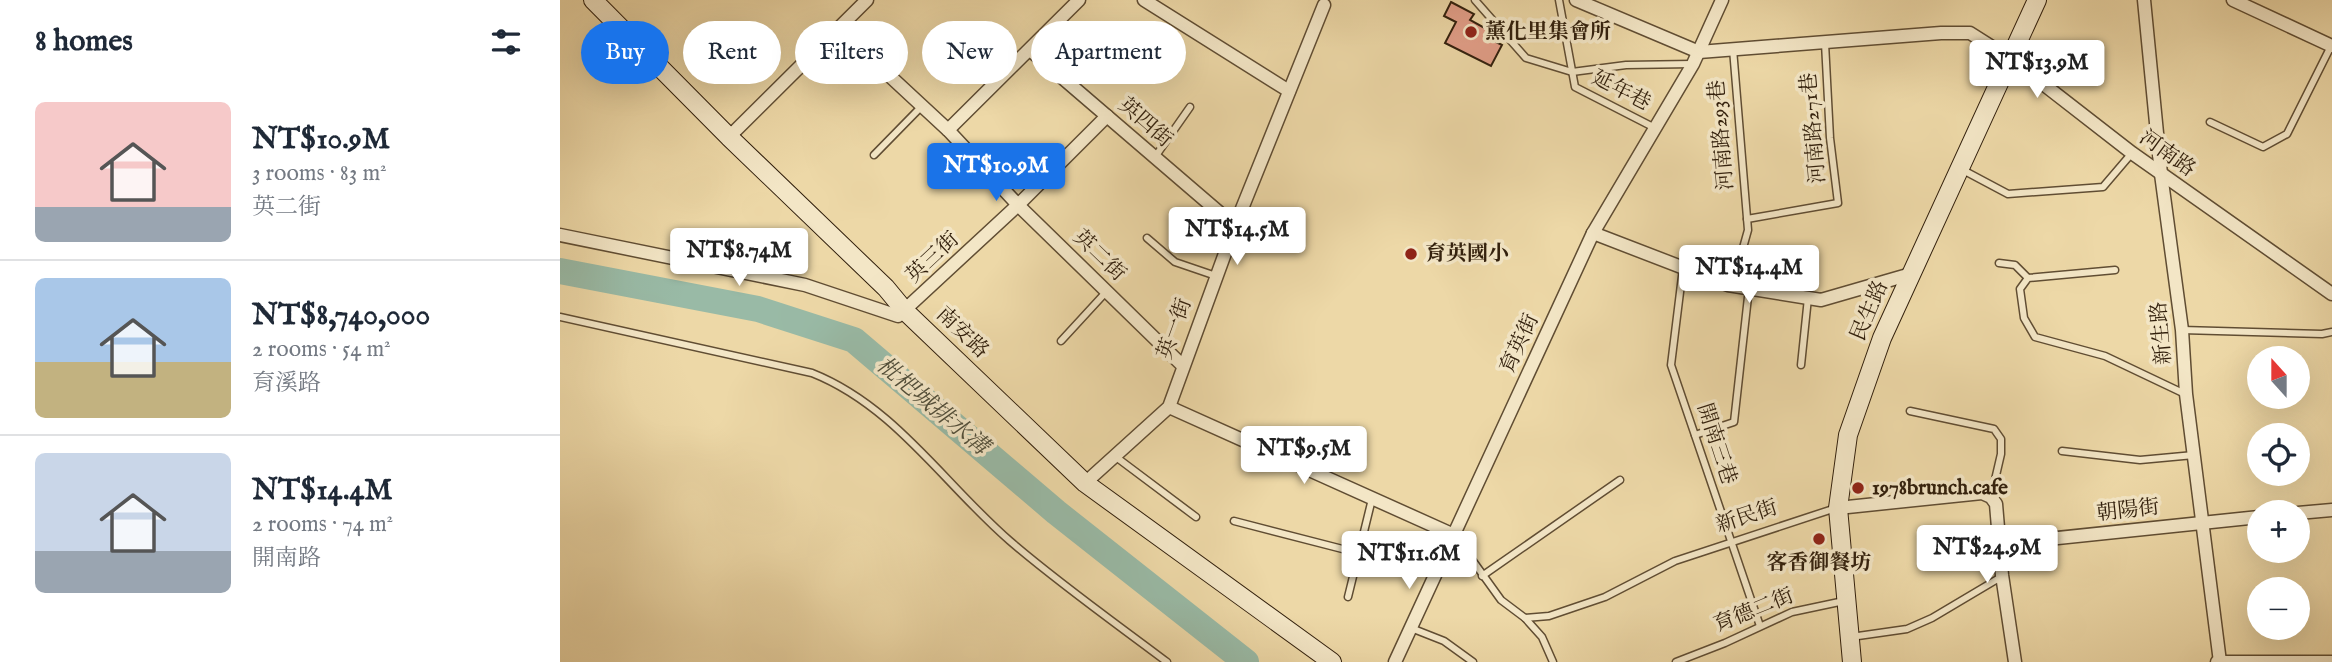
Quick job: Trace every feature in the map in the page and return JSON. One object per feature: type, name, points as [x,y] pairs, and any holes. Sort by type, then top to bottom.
[{"type":"street","name":"南安路","points":[[593,0],[886,288],[905,311],[1086,483],[1332,662]]},
{"type":"street","points":[[845,21],[867,0]]},
{"type":"street","points":[[948,131],[1079,0]]},
{"type":"street","points":[[1144,0],[1162,4],[1289,91]]},
{"type":"street","name":"河南路","points":[[1576,0],[1699,52],[1825,41],[1970,33],[2011,59],[2132,153],[2332,295]]},
{"type":"street","name":"育英街","points":[[1395,662],[1593,233],[1693,64],[1723,0]]},
{"type":"street","name":"民生路","points":[[1852,662],[1838,508],[1847,435],[1882,338],[2037,0]]},
{"type":"street","name":"新生路","points":[[2144,0],[2161,174],[2182,330],[2186,394],[2219,662]]},
{"type":"street","points":[[2233,0],[2332,45]]},
{"type":"street","name":"英一街","points":[[1086,483],[1168,407],[1320,3]]},
{"type":"street","name":"英四街","points":[[1030,50],[1235,226]]},
{"type":"street","points":[[730,137],[795,71]]},
{"type":"street","name":"英二街","points":[[898,84],[1182,365]]},
{"type":"street","name":"英三街","points":[[905,311],[1018,205],[1107,116]]},
{"type":"street","points":[[1593,233],[1728,285],[1821,300],[1911,274]]},
{"type":"street","points":[[560,235],[805,285],[898,316],[905,311]]},
{"type":"street","points":[[1168,407],[1454,535]]},
{"type":"street","name":"新民街","points":[[1838,508],[1982,493],[1991,497]]},
{"type":"street","points":[[1991,497],[1996,504],[2002,575],[2015,662]]},
{"type":"street","points":[[2310,512],[2332,510]]},
{"type":"street","name":"朝陽街","points":[[2000,544],[2247,518]]},
{"type":"street","points":[[2219,662],[2332,662]]},
{"type":"lane","points":[[1475,0],[1526,58],[1572,72],[1626,65],[1693,64]]},
{"type":"lane","name":"延年巷","points":[[1559,0],[1575,87],[1656,128]]},
{"type":"lane","name":"河南路271巷","points":[[1747,219],[1838,203],[1830,138],[1825,41]]},
{"type":"lane","points":[[2210,122],[2263,147],[2287,134],[2332,45]]},
{"type":"lane","name":"河南路293巷","points":[[1728,285],[1748,230],[1733,48]]},
{"type":"lane","points":[[874,155],[922,106]]},
{"type":"lane","points":[[1155,158],[1190,107]]},
{"type":"lane","points":[[1959,168],[2008,194],[2103,187],[2132,153]]},
{"type":"lane","points":[[1147,238],[1175,262],[1216,276]]},
{"type":"lane","points":[[1999,263],[2015,265],[2028,278]]},
{"type":"lane","name":"開南三巷","points":[[1684,268],[1671,365],[1760,626]]},
{"type":"lane","points":[[2115,270],[2028,278],[2020,289],[2024,317],[2035,337],[2105,356],[2186,394]]},
{"type":"lane","points":[[1695,435],[1734,422],[1749,288]]},
{"type":"lane","points":[[1062,341],[1107,291]]},
{"type":"lane","points":[[1801,365],[1808,298]]},
{"type":"lane","points":[[560,317],[812,373],[849,390],[888,420],[1008,540],[1167,662]]},
{"type":"lane","points":[[2182,330],[2322,334],[2332,332]]},
{"type":"lane","points":[[1910,411],[1994,429],[2001,439],[2001,447],[1991,497]]},
{"type":"lane","points":[[2062,451],[2140,460],[2194,454]]},
{"type":"lane","points":[[1116,457],[1196,517]]},
{"type":"lane","points":[[1482,576],[1620,480]]},
{"type":"lane","points":[[1348,597],[1372,499]]},
{"type":"lane","name":"新民街","points":[[1525,618],[1549,616],[1605,597],[1675,561],[1838,508]]},
{"type":"lane","points":[[1234,521],[1358,553]]},
{"type":"lane","points":[[1454,535],[1501,600],[1525,618],[1542,637],[1553,662]]},
{"type":"lane","points":[[1849,638],[1907,629],[1974,595],[2002,575]]},
{"type":"lane","name":"育德二街","points":[[1676,662],[1792,612],[1846,600]]},
{"type":"lane","points":[[1410,628],[1444,641],[1473,662]]},
{"type":"building","name":"薰化里集會所","points":[[1451,2],[1474,14],[1470,20],[1499,36],[1496,42],[1502,45],[1491,66],[1445,43],[1456,22],[1444,16]]},
{"type":"waterway","name":"枇杷城排水溝","points":[[560,271],[758,309],[854,340],[1056,512],[1246,662]]},
{"type":"place","name":"薰化里集會所","points":[[1471,32]]},
{"type":"place","name":"育英國小","points":[[1411,254]]},
{"type":"place","name":"1978brunch.cafe","points":[[1858,488]]},
{"type":"place","name":"客香御餐坊","points":[[1819,539]]}]
